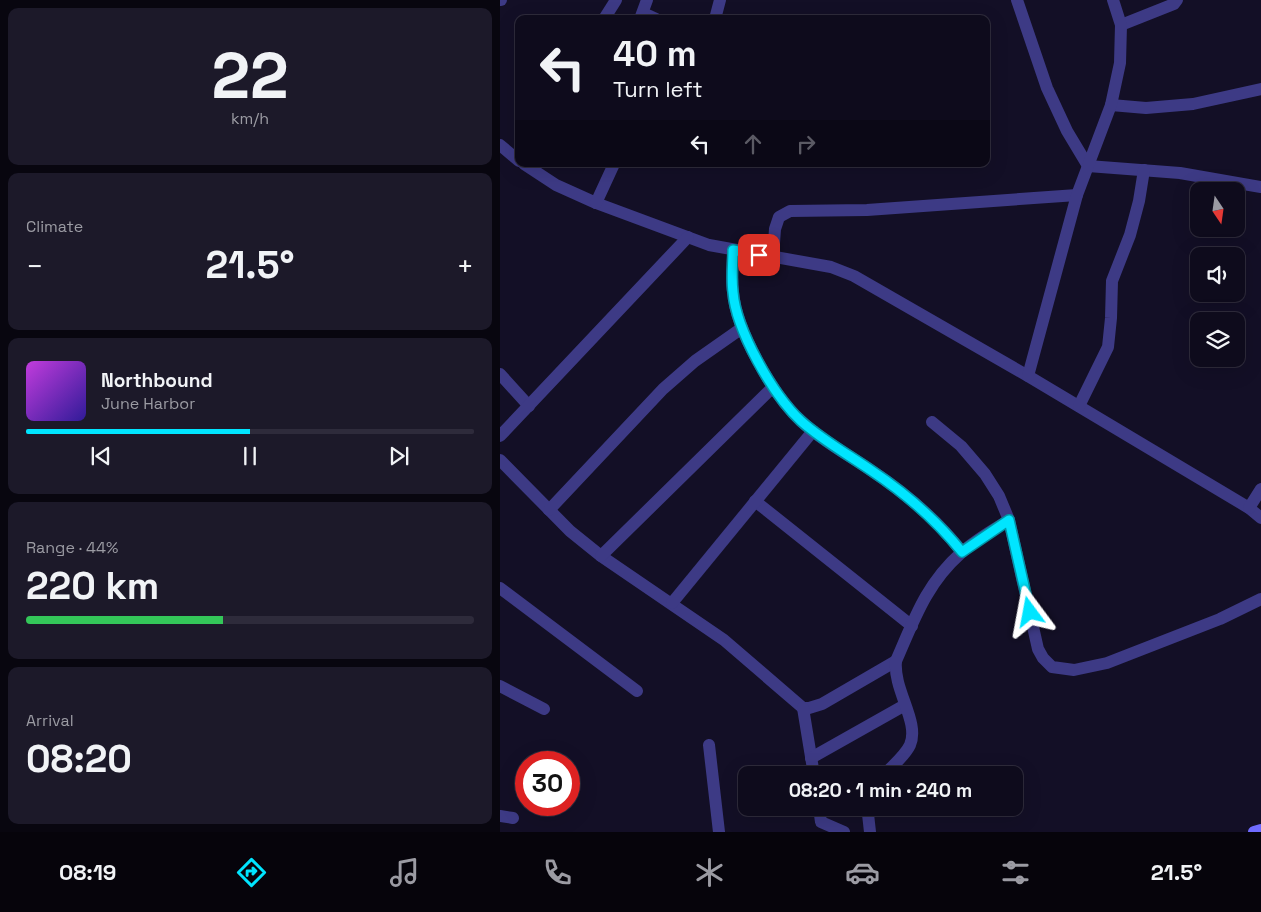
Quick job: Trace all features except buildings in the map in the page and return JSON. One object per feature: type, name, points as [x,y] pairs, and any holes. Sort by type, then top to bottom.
[{"type":"main road","points":[[1254,832],[1261,830]]},
{"type":"street","points":[[607,15],[616,0]]},
{"type":"street","points":[[642,15],[647,0]]},
{"type":"street","points":[[716,15],[720,0]]},
{"type":"street","points":[[1017,0],[1047,88],[1088,166]]},
{"type":"street","points":[[1028,376],[1077,195],[1111,105],[1120,63],[1121,25],[1113,0]]},
{"type":"street","points":[[1121,25],[1174,4],[1177,0]]},
{"type":"street","points":[[1111,105],[1146,108],[1193,104],[1261,89]]},
{"type":"street","points":[[500,145],[515,156]]},
{"type":"street","points":[[1088,166],[1180,173],[1261,187]]},
{"type":"street","points":[[530,167],[556,185],[596,203],[709,245],[831,268],[854,276],[1079,406],[1249,508],[1261,518]]},
{"type":"street","points":[[596,203],[613,167]]},
{"type":"street","points":[[1079,406],[1108,347],[1112,281],[1130,235],[1139,201],[1144,170]]},
{"type":"street","points":[[773,257],[775,229],[779,217],[790,211],[867,210],[1077,195]]},
{"type":"street","points":[[500,436],[688,237]]},
{"type":"street","points":[[733,250],[732,293],[742,328],[761,368],[773,387],[799,420],[875,472],[922,510],[950,537],[962,552]]},
{"type":"street","points":[[549,510],[663,389],[695,361],[742,328]]},
{"type":"street","points":[[500,374],[529,406]]},
{"type":"street","points":[[602,556],[773,387]]},
{"type":"street","points":[[932,422],[960,446],[985,474],[999,496],[1009,520],[1038,649],[1042,658],[1052,667],[1074,670],[1107,663],[1220,619],[1261,599]]},
{"type":"street","points":[[672,603],[813,431]]},
{"type":"street","points":[[500,460],[570,531],[602,556],[724,640],[804,708],[812,766]]},
{"type":"street","points":[[1249,508],[1261,488]]},
{"type":"street","points":[[755,501],[912,626]]},
{"type":"street","points":[[892,766],[909,747],[914,735],[899,689],[895,670],[896,661],[925,596],[937,578],[962,552],[1009,520]]},
{"type":"street","points":[[500,588],[637,691]]},
{"type":"street","points":[[804,708],[822,704],[896,661]]},
{"type":"street","points":[[500,686],[544,709]]},
{"type":"street","points":[[811,758],[905,705]]},
{"type":"street","points":[[709,745],[719,832]]},
{"type":"street","points":[[500,816],[513,818]]},
{"type":"street","points":[[820,816],[821,822],[844,832]]},
{"type":"street","points":[[866,831],[868,816]]},
{"type":"route","points":[[759,255],[733,250],[732,293],[742,328],[761,368],[773,387],[799,420],[875,472],[922,510],[950,537],[962,552],[1009,520],[1030,612]]}]
